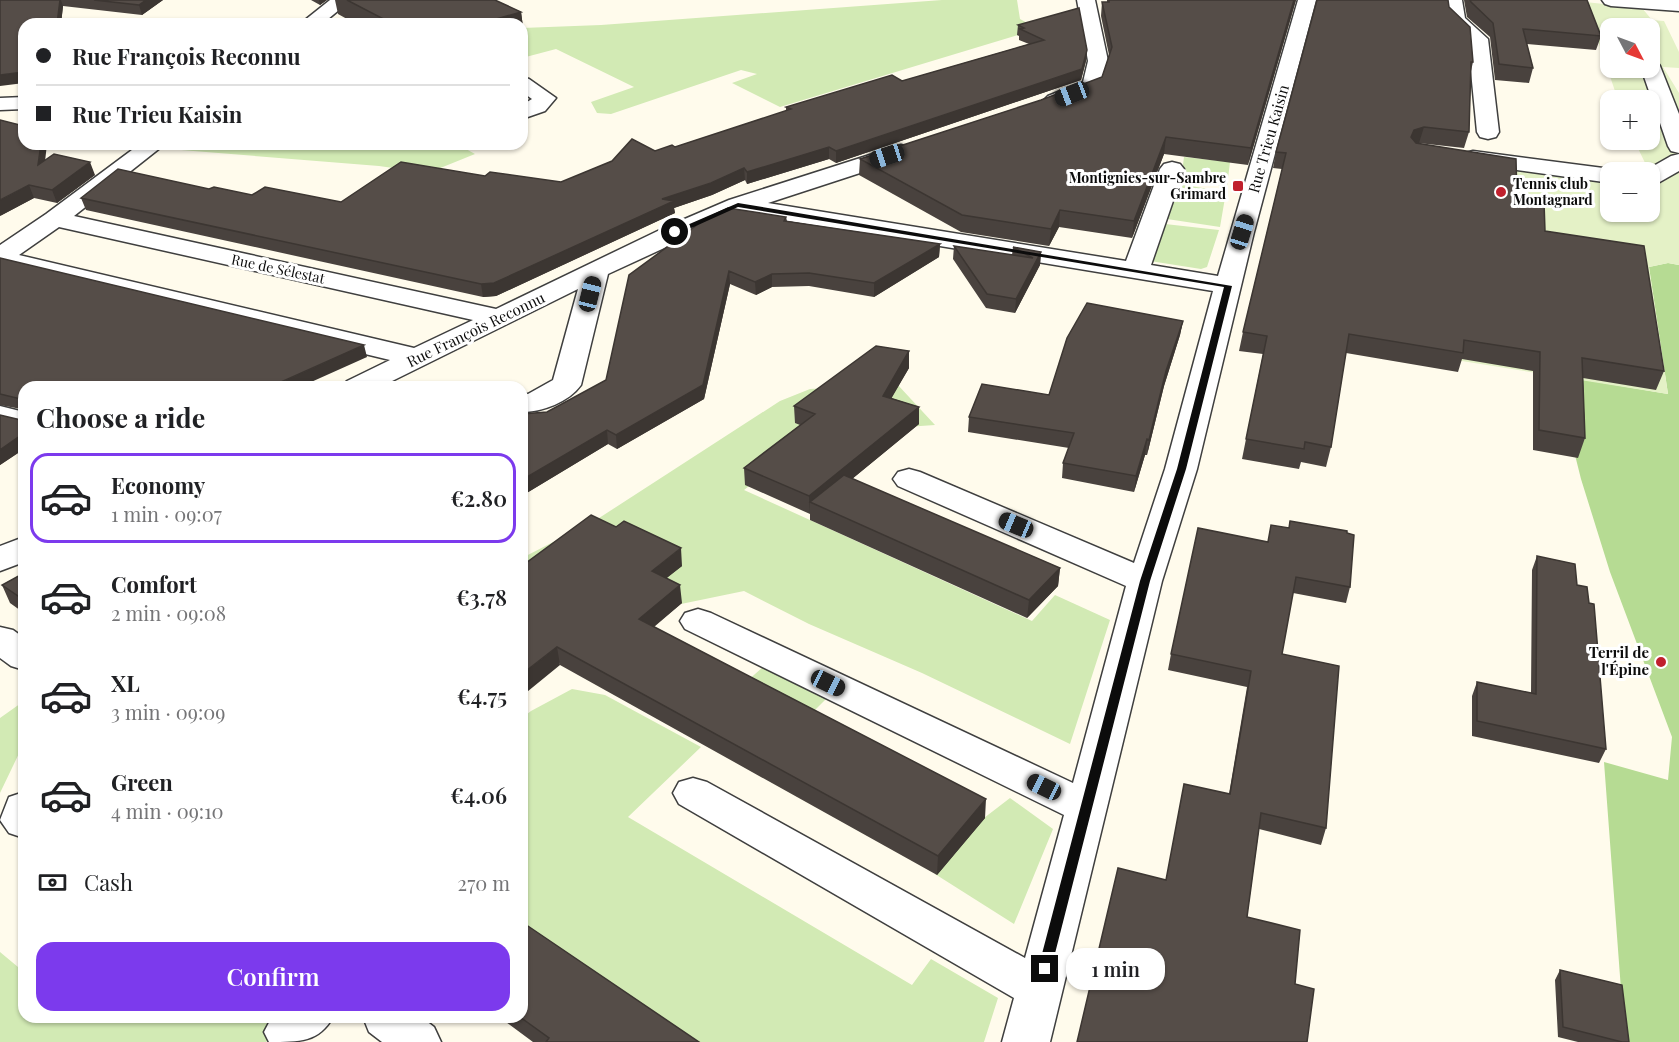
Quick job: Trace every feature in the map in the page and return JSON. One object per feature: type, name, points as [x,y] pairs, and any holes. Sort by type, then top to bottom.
[{"type":"street","points":[[321,18],[342,0]]},
{"type":"street","points":[[1031,109],[1092,86],[1098,61],[1086,0]]},
{"type":"street","name":"Rue Trieu Kaisin","points":[[1026,1042],[1145,581],[1181,469],[1228,286],[1307,0]]},
{"type":"street","points":[[1453,0],[1456,20],[1478,39],[1488,132]]},
{"type":"street","points":[[1611,0],[1679,5]]},
{"type":"street","points":[[1617,0],[1626,18]]},
{"type":"street","points":[[1657,78],[1679,146]]},
{"type":"street","points":[[528,87],[546,98],[528,110]]},
{"type":"street","points":[[0,104],[18,103]]},
{"type":"street","name":"Rue François Reconnu","points":[[370,381],[675,232],[738,205],[920,146]]},
{"type":"street","points":[[0,257],[55,219],[146,150]]},
{"type":"street","points":[[1455,156],[1600,175]]},
{"type":"street","points":[[1660,172],[1679,161]]},
{"type":"street","points":[[1136,270],[1172,169]]},
{"type":"street","points":[[738,205],[1228,286]]},
{"type":"street","name":"Rue de Sélestat","points":[[55,219],[500,318]]},
{"type":"street","points":[[0,257],[418,358]]},
{"type":"street","points":[[528,403],[534,403],[566,385],[596,272]]},
{"type":"street","points":[[0,414],[18,419]]},
{"type":"street","points":[[909,479],[1145,581]]},
{"type":"street","points":[[0,560],[18,551]]},
{"type":"street","points":[[698,621],[1088,808]]},
{"type":"street","points":[[0,639],[18,652]]},
{"type":"street","points":[[693,793],[1040,989]]},
{"type":"street","points":[[393,1023],[417,1042]]},
{"type":"green space","points":[[942,0],[1017,0],[1020,19],[1038,29],[780,107],[732,83],[757,74],[741,70],[611,114],[597,113],[591,102],[634,87],[556,49],[528,56],[528,28],[601,25]]},
{"type":"green space","name":"Tennis club Montagnard","points":[[1585,2],[1642,8],[1650,18],[1600,18],[1600,47]]},
{"type":"green space","name":"Tennis club Montagnard","points":[[1660,21],[1664,21],[1679,52],[1679,68],[1663,67],[1679,93],[1679,265],[1668,263],[1649,267],[1668,394],[1393,350],[1395,144],[1600,172],[1600,222],[1660,222],[1660,162],[1645,162],[1639,150],[1660,150],[1660,90],[1615,90],[1611,78],[1660,78]]},
{"type":"green space","points":[[181,150],[468,150],[475,154],[428,173],[379,166]]},
{"type":"green space","points":[[1184,157],[1230,162],[1227,187],[1181,180]]},
{"type":"green space","points":[[1179,184],[1226,192],[1220,227],[1167,219]]},
{"type":"green space","points":[[1165,224],[1219,230],[1207,267],[1201,269],[1150,261]]},
{"type":"green space","name":"Terril de l'Épine","points":[[1668,263],[1679,265],[1679,1042],[1627,1042],[1604,762],[1668,780],[1672,737],[1610,572],[1581,479],[1555,375],[1668,394],[1649,267]]},
{"type":"green space","points":[[897,384],[935,425],[818,433],[744,490],[1032,621],[1055,595],[1110,620],[1070,744],[922,673],[809,624],[744,591],[681,604],[528,587],[528,555],[596,520],[780,401],[810,389]]},
{"type":"green space","points":[[763,667],[829,696],[802,723],[738,689]]},
{"type":"green space","points":[[572,689],[605,695],[701,747],[628,817],[912,985],[931,959],[998,998],[984,1042],[671,1042],[528,943],[528,713]]},
{"type":"green space","points":[[18,705],[18,756],[0,793],[0,718]]},
{"type":"green space","points":[[1010,798],[1053,829],[1014,924],[935,874],[984,818]]},
{"type":"green space","points":[[0,952],[18,967],[18,1023],[286,1023],[266,1042],[0,1042]]},
{"type":"building","points":[[0,0],[60,0],[58,18],[18,18],[18,73],[0,75]]},
{"type":"building","points":[[94,0],[146,0],[139,5]]},
{"type":"building","points":[[347,0],[495,0],[521,12],[500,18],[382,18]]},
{"type":"building","points":[[1109,0],[1294,0],[1251,148],[1166,137],[1134,221],[1060,210],[1051,229],[962,215],[860,159],[1041,100],[1102,77],[1112,47],[1102,2],[1109,2]]},
{"type":"building","points":[[1317,0],[1448,0],[1449,7],[1470,27],[1473,62],[1471,62],[1469,132],[1424,127],[1414,130],[1411,137],[1416,143],[1516,159],[1517,199],[1544,202],[1545,231],[1644,246],[1664,371],[1582,358],[1585,438],[1539,430],[1540,352],[1464,340],[1463,353],[1349,334],[1331,447],[1305,442],[1304,449],[1246,439],[1267,336],[1243,332],[1286,153],[1276,152]]},
{"type":"building","points":[[1470,0],[1587,0],[1600,36],[1523,29],[1533,68],[1499,64],[1493,23]]},
{"type":"building","points":[[1079,8],[1087,50],[1082,69],[836,151],[829,147],[747,172],[744,168],[711,183],[662,199],[674,201],[494,283],[481,284],[81,198],[118,169],[209,189],[214,187],[252,195],[265,187],[341,202],[401,162],[485,176],[490,172],[561,182],[612,161],[632,139],[655,151],[672,145],[675,147],[791,109],[786,107],[892,75],[902,81],[1044,40],[1020,29],[1024,28],[1018,25]]},
{"type":"building","points":[[0,120],[18,124],[18,150],[40,150],[38,165],[54,154],[90,162],[52,190],[29,185],[0,200]]},
{"type":"building","points":[[728,208],[786,217],[784,221],[940,244],[874,283],[809,273],[772,274],[755,282],[729,271],[703,385],[616,435],[607,430],[528,476],[528,414],[547,412],[606,380],[629,275],[705,219]]},
{"type":"building","points":[[954,246],[1033,258],[1013,247],[1041,252],[1016,299],[987,294]]},
{"type":"building","points":[[0,258],[364,345],[283,381],[18,381],[18,398],[0,394]]},
{"type":"building","points":[[1087,303],[1183,321],[1166,371],[1149,440],[1147,439],[1136,476],[1063,463],[1074,433],[969,417],[982,384],[1049,395],[1067,338]]},
{"type":"building","points":[[876,346],[909,351],[883,396],[919,407],[809,496],[744,468],[815,414],[794,406]]},
{"type":"building","points":[[0,415],[18,419],[18,437],[0,450]]},
{"type":"building","points":[[844,475],[1060,568],[1029,600],[810,502]]},
{"type":"building","points":[[591,515],[616,527],[624,521],[681,548],[652,571],[680,585],[639,619],[986,799],[938,856],[557,647],[528,669],[528,562]]},
{"type":"building","points":[[1290,521],[1347,531],[1354,535],[1350,587],[1296,577],[1282,654],[1339,666],[1326,828],[1261,813],[1247,917],[1300,930],[1295,984],[1314,989],[1307,1042],[1077,1042],[1118,868],[1166,880],[1184,784],[1230,794],[1251,671],[1171,654],[1198,528],[1268,542],[1271,525],[1289,528]]},
{"type":"building","points":[[1537,556],[1575,564],[1577,585],[1587,587],[1589,603],[1594,604],[1606,749],[1477,721],[1477,682],[1536,694]]},
{"type":"building","points":[[18,576],[18,596],[2,585]]},
{"type":"building","points":[[528,926],[699,1042],[546,1042],[549,1038],[528,1023]]},
{"type":"building","points":[[1560,970],[1622,985],[1629,1042],[1563,1027]]},
{"type":"place","name":"Montignies-sur-Sambre Grimard","points":[[1238,186]]},
{"type":"place","name":"Tennis club Montagnard","points":[[1501,192]]},
{"type":"place","name":"Terril de l'Épine","points":[[1661,662]]},
{"type":"route","points":[[675,232],[738,205],[1228,286],[1181,469],[1145,581],[1045,969]]}]
